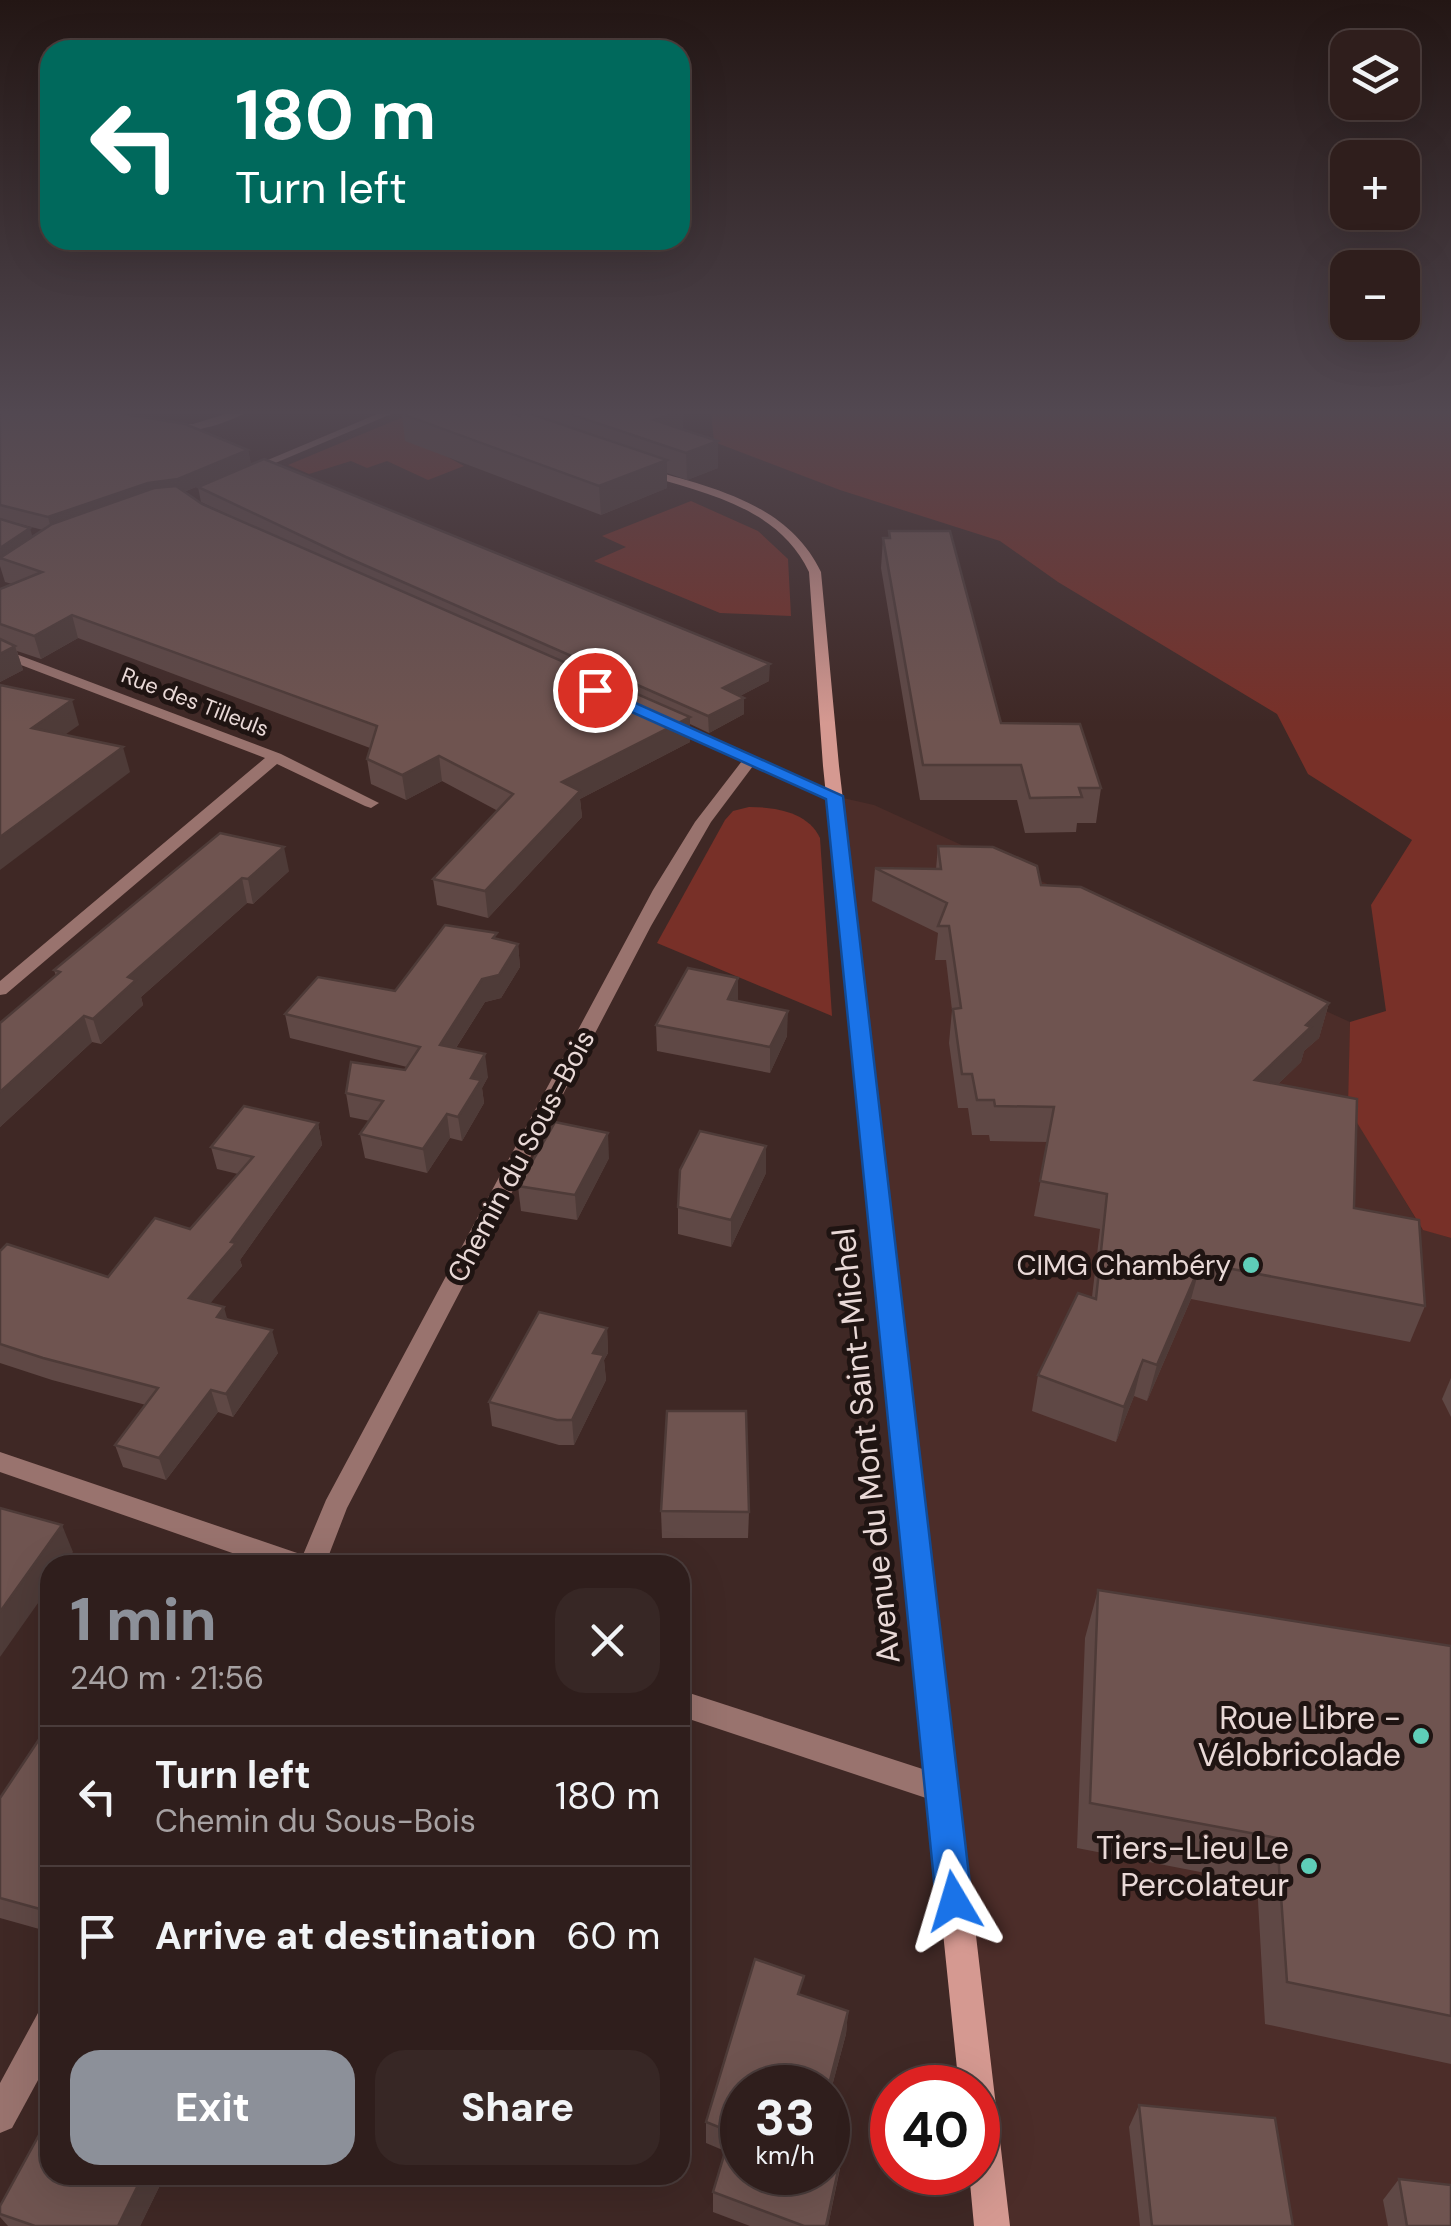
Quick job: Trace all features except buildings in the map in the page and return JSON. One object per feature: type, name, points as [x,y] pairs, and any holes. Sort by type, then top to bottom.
[{"type":"street","name":"Avenue du Mont Saint-Michel","points":[[765,516],[785,528],[810,553],[815,572],[834,796],[973,2065]]},
{"type":"street","name":"Rue des Tilleuls","points":[[0,652],[276,757],[371,802]]},
{"type":"street","points":[[649,714],[834,796]]},
{"type":"street","points":[[0,990],[276,757]]},
{"type":"street","name":"Chemin du Sous-Bois","points":[[316,1555],[335,1508],[637,938],[728,785],[752,759]]},
{"type":"street","points":[[0,1462],[269,1555]]},
{"type":"street","points":[[690,1706],[941,1789]]},
{"type":"street","points":[[0,2116],[40,2043]]},
{"type":"street","points":[[989,2195],[992,2226]]},
{"type":"shaded area","points":[[653,516],[724,516],[758,531],[788,559],[791,616],[720,613],[594,561],[626,547],[602,536]]},
{"type":"shaded area","points":[[921,516],[1451,516],[1451,1238],[1423,1230],[1348,1108],[1350,1022],[1386,1011],[1371,905],[1412,840],[1308,774],[1277,714],[1058,582],[1000,541]]},
{"type":"shaded area","points":[[834,796],[874,805],[1350,1022],[1349,1108],[1422,1229],[1451,1238],[1451,2226],[992,2226],[989,2195],[1000,2195],[1000,2065],[974,2065]]},
{"type":"shaded area","points":[[749,807],[780,810],[799,817],[820,838],[832,1016],[657,943],[725,820],[733,811]]},
{"type":"place","name":"CIMG Chambéry","points":[[1251,1265]]},
{"type":"place","name":"Roue Libre - Vélobricolade","points":[[1421,1736]]},
{"type":"place","name":"Tiers-Lieu Le Percolateur","points":[[1309,1866]]},
{"type":"route","points":[[595,690],[834,796],[954,1901]]}]
